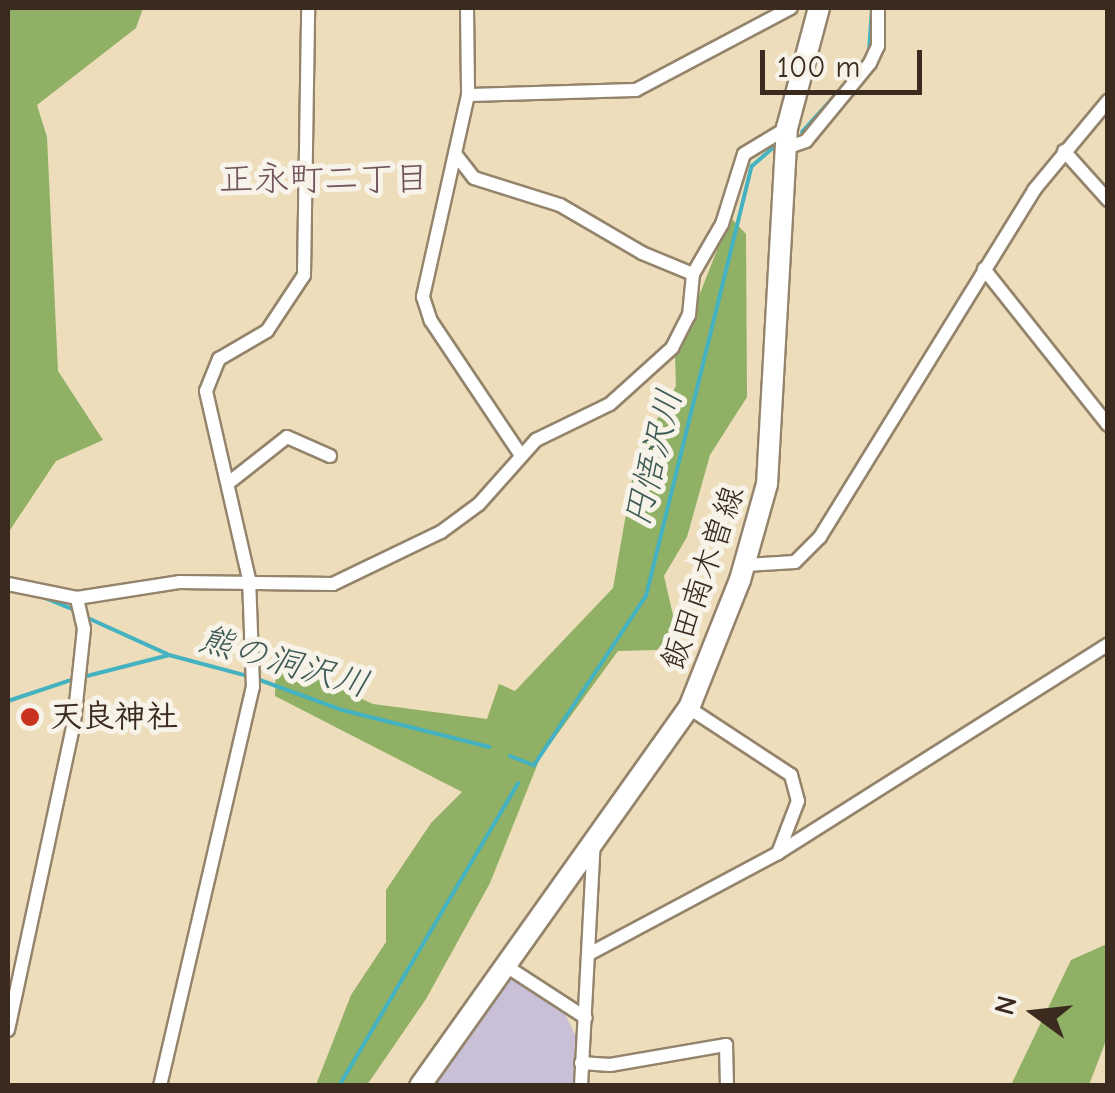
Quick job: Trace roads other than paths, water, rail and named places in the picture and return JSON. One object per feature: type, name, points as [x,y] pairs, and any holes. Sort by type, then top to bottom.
[{"type":"main road","name":"飯田南木曽線","points":[[420,1086],[689,708],[746,565],[768,484],[786,138],[820,8]]},
{"type":"street","points":[[160,1086],[253,687],[249,579],[232,481],[206,401],[211,374],[219,359],[267,331],[290,302],[308,256],[308,8]]},
{"type":"street","points":[[467,8],[468,96],[423,297],[431,321],[520,454]]},
{"type":"street","points":[[468,96],[636,90],[791,8]]},
{"type":"street","points":[[8,584],[77,598],[249,579],[298,588],[365,572],[478,504],[520,454],[610,404],[672,348],[689,315],[693,274],[722,224],[744,154],[786,138],[806,141],[870,63],[878,46],[878,8]]},
{"type":"street","points":[[746,565],[795,562],[820,537],[984,268],[1064,151],[1108,101]]},
{"type":"street","points":[[1064,151],[1108,200]]},
{"type":"street","points":[[456,156],[474,178],[560,206],[642,254],[693,274]]},
{"type":"street","points":[[984,268],[1108,425]]},
{"type":"street","points":[[232,481],[287,437],[330,456]]},
{"type":"street","points":[[8,1030],[78,686],[84,629],[77,598]]},
{"type":"street","points":[[591,953],[778,852],[1108,644]]},
{"type":"street","points":[[689,708],[792,775],[798,801],[778,852]]},
{"type":"street","points":[[580,1086],[591,953],[594,841]]},
{"type":"street","points":[[506,966],[586,1018]]},
{"type":"street","points":[[581,1064],[610,1065],[726,1046],[727,1086]]},
{"type":"waterway","name":"円悟沢川","points":[[869,52],[872,8]]},
{"type":"waterway","name":"円悟沢川","points":[[802,132],[849,80]]},
{"type":"waterway","name":"円悟沢川","points":[[510,756],[534,765],[646,596],[752,166],[777,144]]},
{"type":"waterway","points":[[40,596],[73,609]]},
{"type":"waterway","points":[[90,619],[167,654]]},
{"type":"waterway","name":"熊の洞沢川","points":[[83,677],[169,655],[248,676]]},
{"type":"waterway","name":"熊の洞沢川","points":[[8,701],[74,679]]},
{"type":"waterway","points":[[257,679],[342,710],[489,747]]},
{"type":"waterway","name":"円悟沢川","points":[[339,1086],[518,783]]},
{"type":"place","name":"天良神社","points":[[30,717]]},
{"type":"district","name":"正永町二丁目","points":[[324,179]]}]
